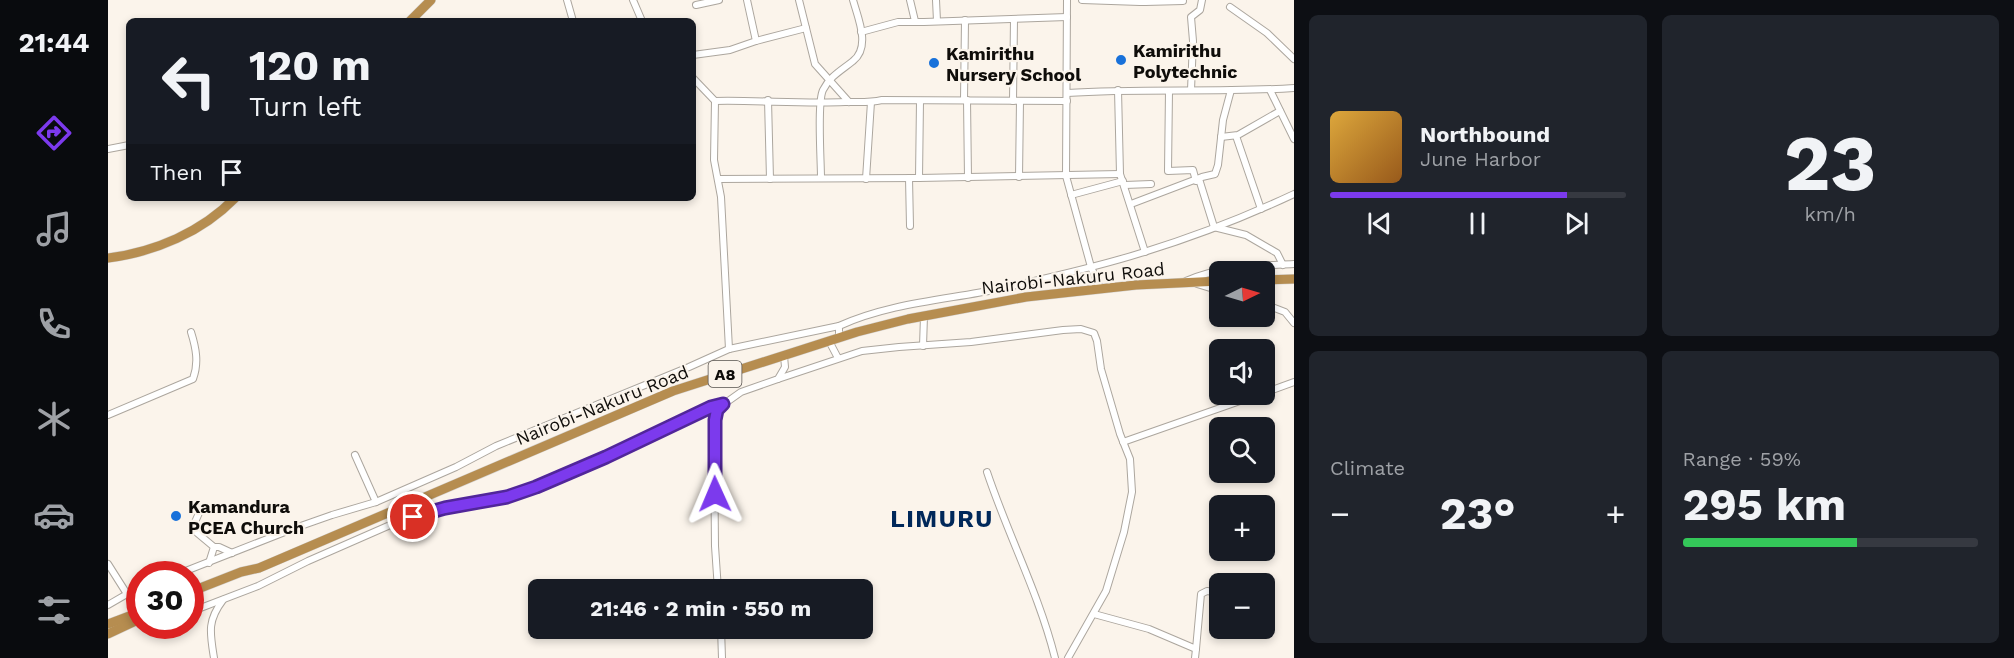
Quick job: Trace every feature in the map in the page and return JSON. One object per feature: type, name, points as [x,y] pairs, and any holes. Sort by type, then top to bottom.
[{"type":"highway","points":[[413,18],[431,0]]},
{"type":"highway","points":[[108,258],[147,250],[181,236],[213,218],[232,201]]},
{"type":"highway","points":[[1275,280],[1294,279]]},
{"type":"highway","name":"Nairobi-Nakuru Road","points":[[204,593],[673,391],[829,341],[924,316],[1026,297],[1100,288],[1209,282]]},
{"type":"highway","name":"Nairobi-Nakuru Road","points":[[204,587],[259,568]]},
{"type":"highway","points":[[108,624],[126,617]]},
{"type":"highway","points":[[108,634],[126,626]]},
{"type":"street","points":[[567,0],[572,18]]},
{"type":"street","points":[[633,0],[641,18]]},
{"type":"street","points":[[696,5],[719,0]]},
{"type":"street","points":[[747,0],[756,41]]},
{"type":"street","points":[[799,0],[815,64],[849,102]]},
{"type":"street","points":[[821,178],[822,91],[836,73],[860,54],[861,32],[853,0]]},
{"type":"street","points":[[910,0],[915,21]]},
{"type":"street","points":[[936,0],[937,21]]},
{"type":"street","points":[[1067,0],[1066,176],[1091,267],[1100,288]]},
{"type":"street","points":[[1082,0],[1183,1]]},
{"type":"street","points":[[1191,90],[1193,41],[1191,17],[1199,11],[1202,0]]},
{"type":"street","points":[[1230,7],[1267,33],[1294,59]]},
{"type":"street","points":[[861,32],[898,22],[1067,17]]},
{"type":"street","points":[[1014,19],[1019,177]]},
{"type":"street","points":[[965,20],[968,177]]},
{"type":"street","points":[[696,55],[730,50],[806,28]]},
{"type":"street","points":[[696,81],[715,101],[714,160],[721,208],[729,349]]},
{"type":"street","points":[[1067,93],[1118,90],[1294,88]]},
{"type":"street","points":[[1118,90],[1120,174],[1145,252]]},
{"type":"street","points":[[1131,204],[1215,174],[1223,120],[1231,90]]},
{"type":"street","points":[[1270,90],[1294,138]]},
{"type":"street","points":[[1169,91],[1168,171],[1193,170],[1214,227]]},
{"type":"street","points":[[715,101],[768,100],[821,103],[882,100],[1067,100]]},
{"type":"street","points":[[768,100],[770,179]]},
{"type":"street","points":[[919,178],[920,101]]},
{"type":"street","points":[[866,179],[871,102]]},
{"type":"street","points":[[1221,138],[1236,136],[1280,111]]},
{"type":"street","points":[[1236,136],[1261,209]]},
{"type":"street","points":[[108,148],[126,145]]},
{"type":"street","points":[[718,178],[866,179],[1120,174]]},
{"type":"street","points":[[909,178],[910,226]]},
{"type":"street","points":[[1071,195],[1124,183],[1150,184]]},
{"type":"street","points":[[204,564],[332,514],[376,502],[456,467],[496,446],[729,349],[839,326],[889,309],[996,289],[1091,267],[1145,252],[1261,209],[1294,194]]},
{"type":"street","points":[[1214,227],[1246,235],[1277,252],[1283,265]]},
{"type":"street","points":[[1186,283],[1207,272],[1226,268],[1294,264]]},
{"type":"street","points":[[1186,283],[1209,288]]},
{"type":"street","points":[[1275,308],[1285,312],[1294,323]]},
{"type":"street","points":[[923,346],[924,316]]},
{"type":"street","points":[[839,326],[839,338]]},
{"type":"street","points":[[717,579],[715,415],[723,404],[741,392],[862,351],[970,342],[1063,330],[1091,331],[1096,336],[1098,361],[1130,459],[1132,492],[1112,573],[1094,614],[1068,658]]},
{"type":"street","points":[[108,415],[193,379],[197,369],[191,332]]},
{"type":"street","points":[[829,341],[838,358]]},
{"type":"street","points":[[778,379],[785,367],[784,356]]},
{"type":"street","points":[[1275,389],[1294,382]]},
{"type":"street","points":[[204,606],[287,573],[308,561],[397,522],[445,508],[507,497],[536,487],[606,457],[711,407],[723,404]]},
{"type":"street","points":[[1123,441],[1228,405]]},
{"type":"street","points":[[355,455],[376,502]]},
{"type":"street","points":[[987,472],[1004,522],[1045,621],[1055,658]]},
{"type":"street","points":[[392,511],[397,522]]},
{"type":"street","points":[[200,513],[195,522],[196,532],[214,547],[232,553]]},
{"type":"street","points":[[208,562],[214,547]]},
{"type":"street","points":[[108,564],[126,592]]},
{"type":"street","points":[[1195,658],[1201,594],[1209,591]]},
{"type":"street","points":[[108,604],[126,595]]},
{"type":"street","points":[[214,658],[210,624],[223,599]]},
{"type":"street","points":[[1094,614],[1149,629],[1196,649]]},
{"type":"street","points":[[721,639],[722,658]]},
{"type":"place","name":"Kamirithu Polytechnic","points":[[1121,60]]},
{"type":"place","name":"Kamirithu Nursery School","points":[[934,63]]},
{"type":"place","name":"Kamandura PCEA Church","points":[[176,516]]},
{"type":"district","name":"LIMURU","points":[[942,519]]},
{"type":"route","points":[[413,517],[445,508],[507,497],[536,487],[606,457],[711,407],[723,404],[717,410],[715,420],[715,494]]}]
